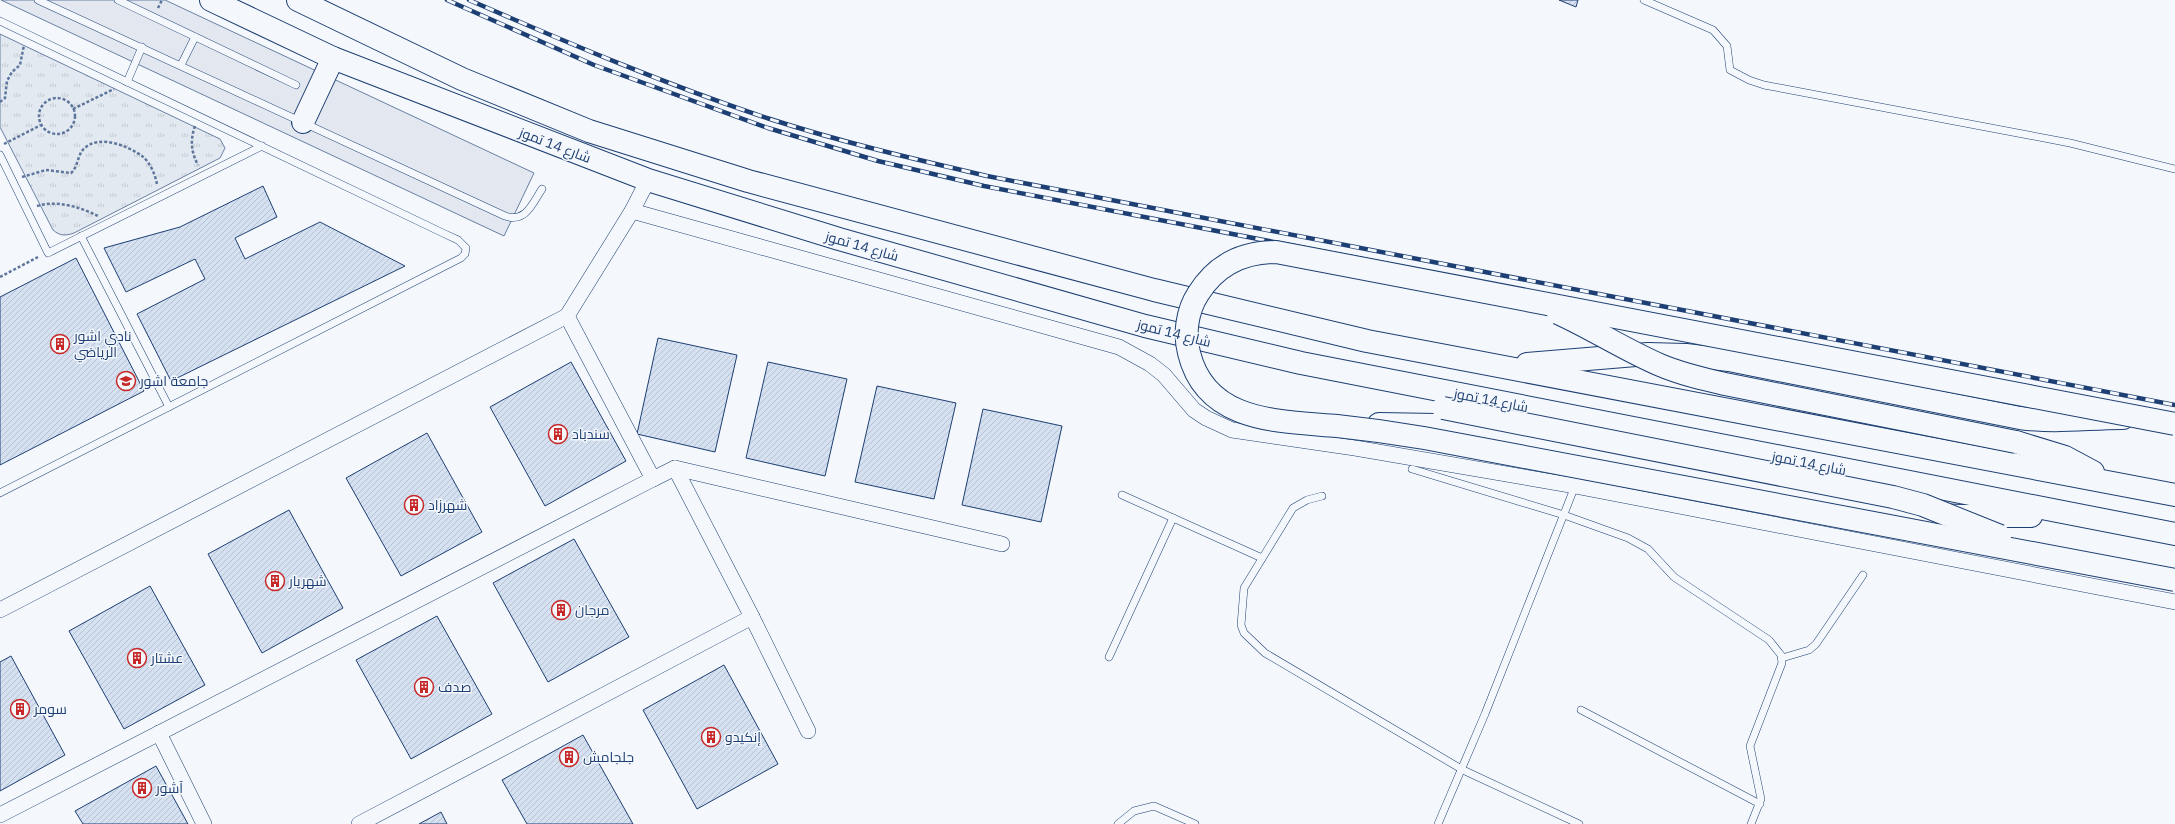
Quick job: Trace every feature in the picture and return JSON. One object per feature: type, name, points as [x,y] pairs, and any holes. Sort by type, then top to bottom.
[{"type":"main road","name":"شارع 14 تموز","points":[[212,0],[333,58],[648,180],[839,239],[1138,324],[1301,363],[2175,534]]},
{"type":"main road","name":"شارع 14 تموز","points":[[298,0],[462,79],[524,106],[589,131],[748,181],[1154,290],[1367,341],[2175,495]]},
{"type":"main road","points":[[303,122],[333,58]]},
{"type":"main road","points":[[2165,422],[1282,253],[1260,252],[1244,256],[1215,272],[1204,284],[1195,298],[1189,314],[1187,330],[1187,346],[1191,362],[1198,377],[1208,390],[1220,401],[1234,410],[1250,415],[1302,424],[1361,428],[1424,438],[2175,580]]},
{"type":"main road","points":[[1498,294],[1542,306],[1660,365],[1691,376],[2016,442],[2065,458],[2088,470],[2114,480],[2147,490]]},
{"type":"main road","points":[[1469,361],[1516,364],[1648,354],[1686,355],[1729,360],[2020,418],[2045,421],[2122,418],[2165,422]]},
{"type":"main road","points":[[1301,363],[1354,376],[1443,408],[1893,497],[1923,505],[1977,528],[2037,549],[2092,564]]},
{"type":"main road","points":[[1302,424],[1436,425],[1859,506],[1927,516],[2088,518]]},
{"type":"street","points":[[0,610],[567,316],[632,211],[648,180]]},
{"type":"street","points":[[632,211],[1119,347],[1150,364],[1164,375],[1194,410],[1206,418],[1232,430],[1355,448],[1576,486],[2175,602]]},
{"type":"street","points":[[567,316],[653,479]]},
{"type":"street","points":[[675,468],[752,616],[808,731]]},
{"type":"street","points":[[0,815],[675,468],[1002,544]]},
{"type":"street","points":[[360,824],[752,616]]},
{"type":"street","points":[[159,733],[204,824]]},
{"type":"lane","points":[[38,0],[181,65],[496,213],[512,219],[520,217],[527,213],[542,189]]},
{"type":"lane","points":[[118,0],[296,85]]},
{"type":"lane","points":[[1644,0],[1713,30],[1727,46],[1730,70],[1749,80],[1764,85],[2070,143],[2175,169]]},
{"type":"lane","points":[[0,21],[458,240],[466,248],[465,254],[453,261],[0,493]]},
{"type":"lane","points":[[181,65],[195,37]]},
{"type":"lane","points":[[127,82],[142,47]]},
{"type":"lane","points":[[0,155],[48,253],[262,146]]},
{"type":"lane","points":[[81,236],[169,407]]},
{"type":"lane","points":[[1412,469],[1564,515],[1628,538],[1648,548],[1674,576],[1769,640],[1782,658],[1782,666],[1750,746],[1760,794],[1760,804],[1751,824]]},
{"type":"lane","points":[[1438,824],[1462,770],[1576,486]]},
{"type":"lane","points":[[1122,495],[1262,558]]},
{"type":"lane","points":[[1322,496],[1307,500],[1293,508],[1244,588],[1242,625],[1244,633],[1265,653],[1462,770],[1579,824]]},
{"type":"lane","points":[[1109,657],[1173,518]]},
{"type":"lane","points":[[1782,658],[1809,650],[1816,644],[1863,575]]},
{"type":"lane","points":[[1581,710],[1760,804]]},
{"type":"lane","points":[[1118,824],[1134,811],[1154,806],[1196,824]]},
{"type":"path","points":[[0,102],[5,98],[7,81],[12,72],[20,65],[26,34]]},
{"type":"path","points":[[73,109],[127,82]]},
{"type":"path","points":[[51,99],[68,102],[73,109],[75,119],[73,125],[64,133],[52,134],[47,132],[41,125],[40,111],[42,106],[51,99]]},
{"type":"path","points":[[198,116],[192,135],[191,146],[194,157],[203,176]]},
{"type":"path","points":[[0,146],[41,125]]},
{"type":"path","points":[[13,181],[46,170],[71,173],[76,169],[82,152],[87,146],[97,142],[107,142],[129,149],[142,156],[154,176],[157,184],[158,198]]},
{"type":"path","points":[[26,209],[47,203],[72,206],[87,211],[108,222]]},
{"type":"path","points":[[0,277],[48,253]]},
{"type":"green space","points":[[0,34],[220,139],[225,148],[220,158],[74,233],[65,235],[58,233],[53,230],[0,127]]},
{"type":"shaded area","points":[[1,0],[165,0],[534,173],[504,236]]},
{"type":"building","points":[[1559,0],[1578,0],[1576,7]]},
{"type":"building","points":[[263,186],[277,217],[235,238],[245,259],[320,222],[405,266],[171,381],[137,314],[205,279],[195,259],[126,292],[104,248],[180,227]]},
{"type":"building","name":"نادي اشور الرياضي","points":[[76,258],[144,391],[0,465],[0,297]]},
{"type":"building","points":[[658,338],[737,355],[715,452],[637,434]]},
{"type":"building","name":"سندباد","points":[[571,362],[626,461],[545,506],[490,407]]},
{"type":"building","points":[[768,362],[847,379],[825,476],[746,458]]},
{"type":"building","points":[[877,386],[956,403],[934,499],[855,482]]},
{"type":"building","points":[[983,409],[1062,426],[1041,522],[962,505]]},
{"type":"building","name":"شهرزاد","points":[[427,433],[482,532],[401,576],[346,478]]},
{"type":"building","name":"شهريار","points":[[289,510],[343,608],[262,653],[208,554]]},
{"type":"building","name":"مرجان","points":[[574,539],[629,637],[548,682],[493,583]]},
{"type":"building","name":"عشتار","points":[[150,586],[205,685],[124,729],[69,631]]},
{"type":"building","name":"صدف","points":[[437,616],[492,714],[411,759],[356,660]]},
{"type":"building","name":"سومر","points":[[11,656],[65,755],[0,791],[0,662]]},
{"type":"building","name":"إنكيدو","points":[[724,665],[778,764],[697,809],[643,710]]},
{"type":"building","name":"جلجامش","points":[[583,735],[633,824],[527,824],[502,780]]},
{"type":"building","name":"آشور","points":[[156,766],[188,824],[83,824],[75,811]]},
{"type":"building","points":[[441,812],[447,824],[419,824]]},
{"type":"railway","points":[[447,0],[594,65],[768,128],[878,161],[984,186],[2175,416]]},
{"type":"railway","points":[[469,0],[618,63],[732,106],[824,135],[932,163],[987,176],[2175,405]]},
{"type":"place","name":"نادي اشور الرياضي","points":[[60,344]]},
{"type":"place","name":"جامعة اشور","points":[[126,381]]},
{"type":"place","name":"سندباد","points":[[558,434]]},
{"type":"place","name":"شهرزاد","points":[[414,505]]},
{"type":"place","name":"شهريار","points":[[275,581]]},
{"type":"place","name":"مرجان","points":[[561,610]]},
{"type":"place","name":"عشتار","points":[[137,658]]},
{"type":"place","name":"صدف","points":[[424,687]]},
{"type":"place","name":"سومر","points":[[20,709]]},
{"type":"place","name":"إنكيدو","points":[[711,737]]},
{"type":"place","name":"جلجامش","points":[[569,757]]},
{"type":"place","name":"آشور","points":[[142,788]]}]
